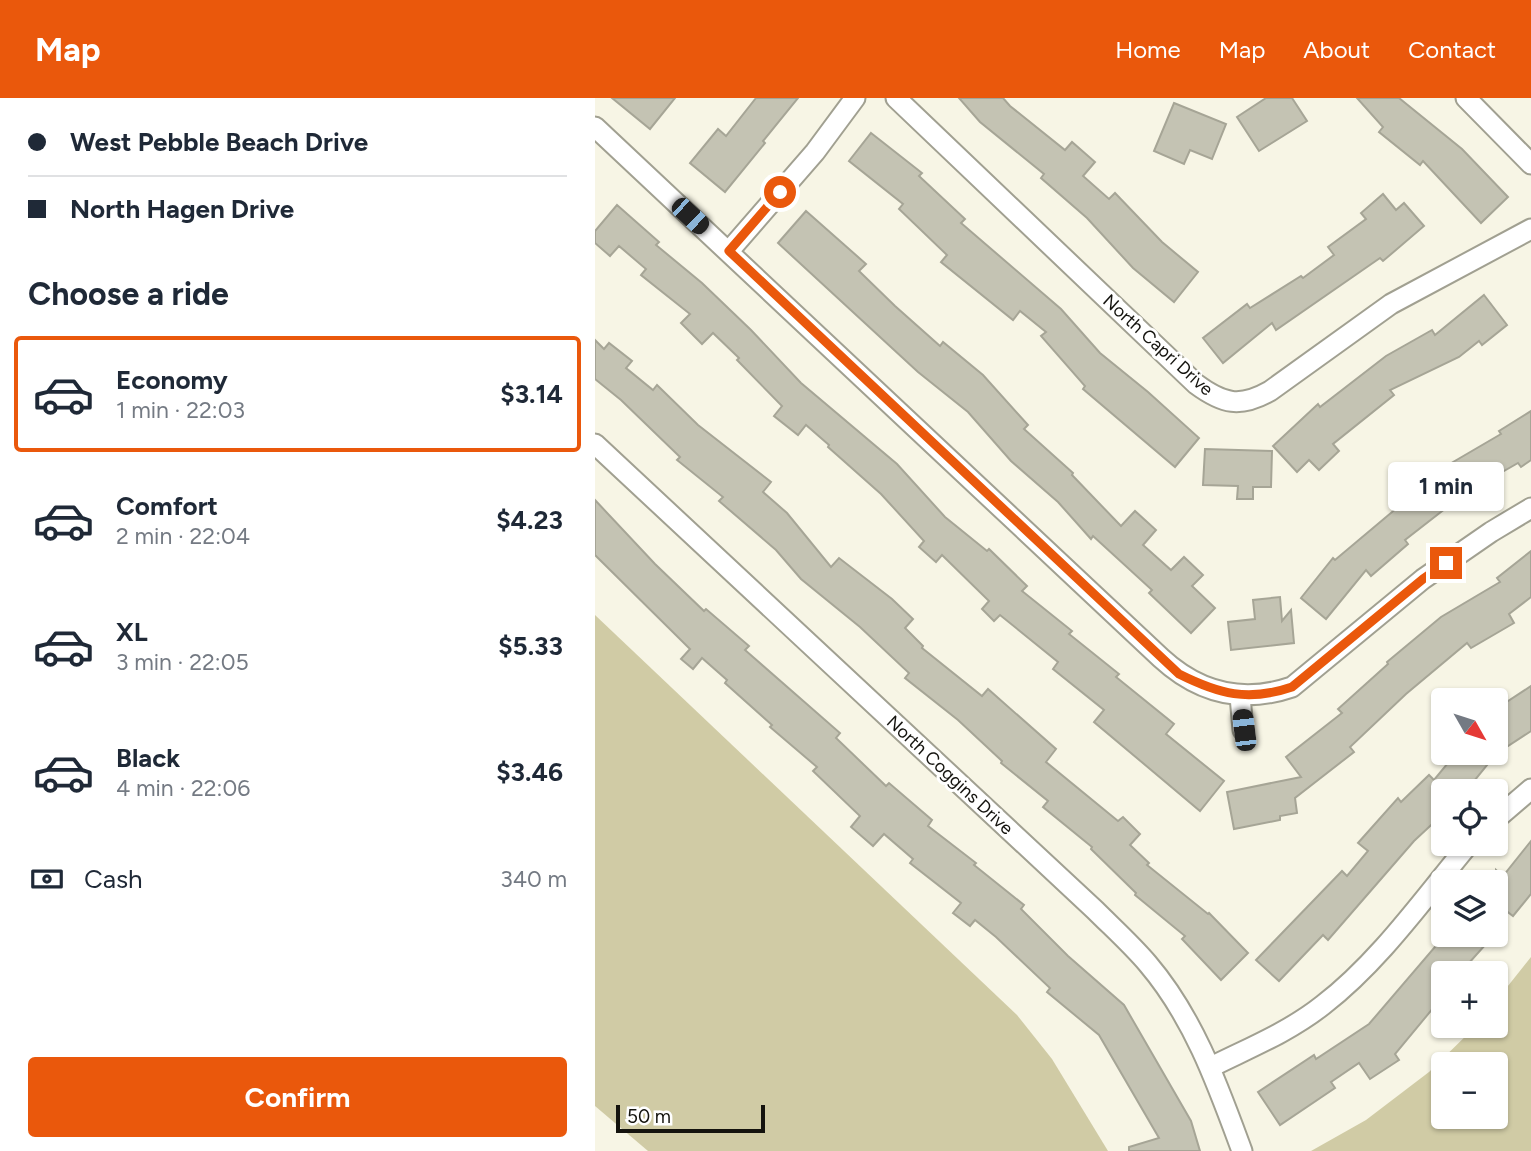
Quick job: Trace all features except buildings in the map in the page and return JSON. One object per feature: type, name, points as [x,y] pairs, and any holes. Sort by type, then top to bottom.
[{"type":"street","points":[[729,251],[815,152],[855,98]]},
{"type":"street","name":"North Capri Drive","points":[[896,98],[1196,384],[1213,397],[1236,403],[1252,401],[1269,391],[1391,304],[1531,229]]},
{"type":"street","points":[[1466,98],[1531,164]]},
{"type":"street","points":[[595,127],[1179,674],[1204,687],[1240,696],[1275,693],[1292,687],[1423,579],[1531,508]]},
{"type":"street","name":"North Coggins Drive","points":[[595,444],[1095,910],[1149,965],[1181,1010],[1211,1067],[1242,1151]]},
{"type":"street","points":[[1240,696],[1244,730]]},
{"type":"street","points":[[1508,809],[1531,789]]},
{"type":"street","points":[[1211,1067],[1280,1034],[1323,1006],[1363,970],[1459,856]]},
{"type":"shaded area","points":[[595,615],[1017,1015],[1052,1059],[1108,1151],[648,1151],[595,1106]]},
{"type":"shaded area","points":[[1531,957],[1531,1151],[1311,1151],[1366,1120],[1431,1070],[1431,1129],[1508,1129],[1508,1052],[1449,1052],[1464,1038],[1508,1038],[1508,986]]},
{"type":"route","points":[[780,192],[729,251],[1179,674],[1204,687],[1240,696],[1275,693],[1292,687],[1446,563]]}]
